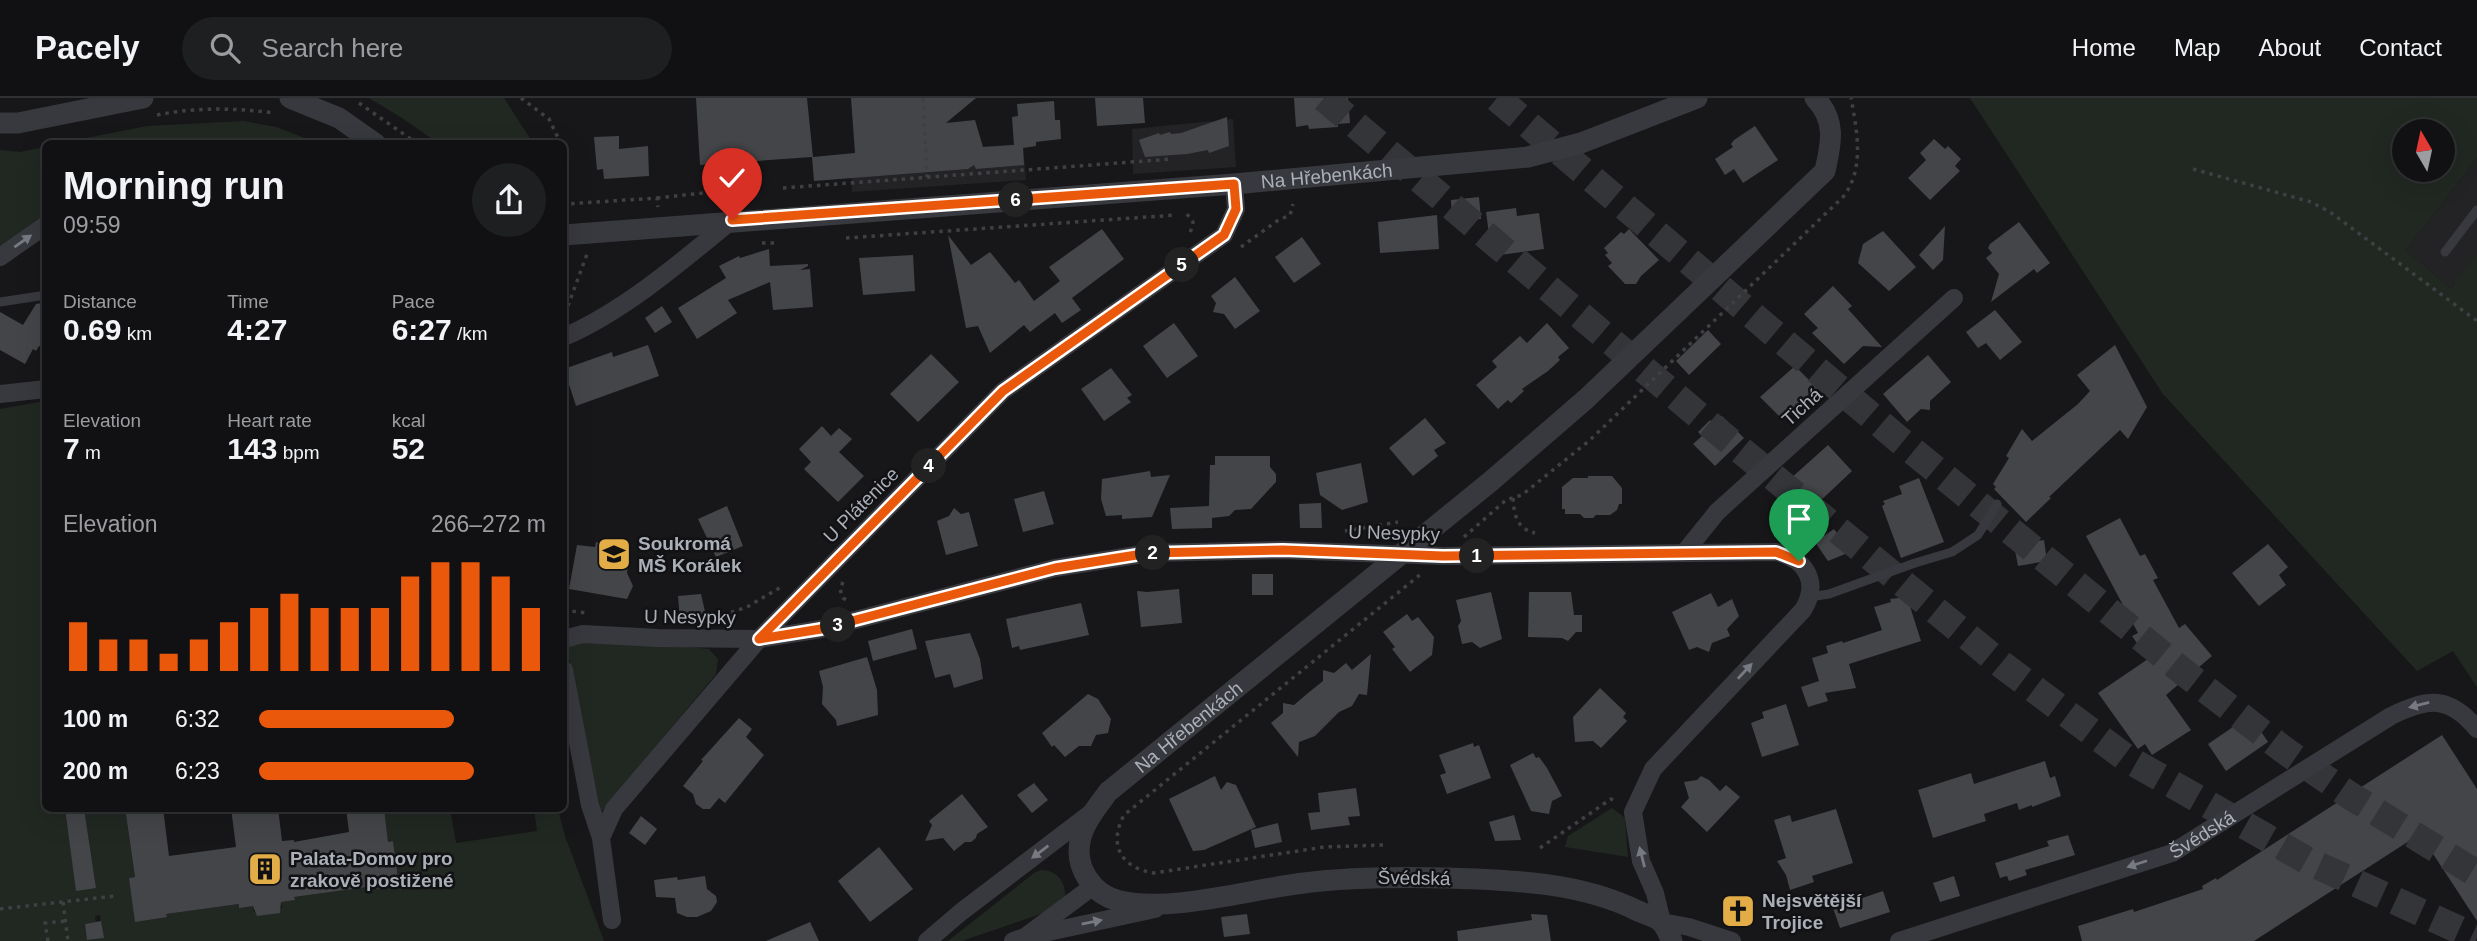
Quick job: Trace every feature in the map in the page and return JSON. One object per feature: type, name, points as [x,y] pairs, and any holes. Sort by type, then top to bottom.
[{"type":"street","name":"Na Hřebenkách","points":[[567,235],[732,220],[1234,184],[1528,157],[1581,143],[1697,98]]},
{"type":"street","name":"Na Hřebenkách","points":[[1092,887],[1080,861],[1080,838],[1108,792],[1490,482],[1586,399],[1825,171],[1832,140],[1828,119],[1815,98]]},
{"type":"street","points":[[285,106],[339,118],[370,140]]},
{"type":"street","points":[[0,123],[149,107]]},
{"type":"street","name":"U Plátenice","points":[[601,838],[614,809],[759,639],[1003,391],[1224,235],[1236,209],[1234,184]]},
{"type":"street","points":[[567,336],[587,327],[654,282],[732,220]]},
{"type":"street","points":[[0,257],[42,228]]},
{"type":"street","name":"Tichá","points":[[1684,553],[1717,512],[1954,298]]},
{"type":"street","points":[[0,394],[42,389]]},
{"type":"street","name":"U Nesypky","points":[[567,638],[583,634],[759,639],[821,629],[1055,568],[1149,553],[1283,550],[1443,556],[1776,552],[1799,561],[1806,571],[1810,597]]},
{"type":"street","points":[[1667,932],[1655,893],[1641,861],[1633,812],[1653,769],[1802,610],[1810,597]]},
{"type":"street","points":[[567,686],[590,805],[601,838],[612,920]]},
{"type":"street","name":"Švédská","points":[[1899,941],[2172,853],[2411,706],[2428,702],[2450,705],[2462,712],[2477,728]]},
{"type":"street","name":"Na Hřebenkách","points":[[927,941],[1094,811]]},
{"type":"street","name":"Švédská","points":[[1092,887],[1117,901],[1140,905],[1193,901],[1304,883],[1384,877],[1519,880],[1595,894],[1630,906],[1667,932],[1689,927],[1732,941]]},
{"type":"street","points":[[1019,939],[1092,887]]},
{"type":"street","points":[[1019,939],[1193,901]]},
{"type":"lane","points":[[2445,252],[2477,210]]},
{"type":"lane","points":[[0,302],[42,296]]},
{"type":"lane","points":[[1810,597],[1829,594],[1952,552],[1978,535],[1997,504]]},
{"type":"path","points":[[351,98],[412,140]]},
{"type":"path","points":[[522,98],[548,119],[559,140]]},
{"type":"path","points":[[923,98],[927,177]]},
{"type":"path","points":[[1382,845],[1324,847],[1154,873],[1130,866],[1117,843],[1118,826],[1124,815],[1443,556],[1506,499],[1522,495],[1590,440],[1843,197],[1852,185],[1856,170],[1857,131],[1851,98]]},
{"type":"path","points":[[149,107],[181,110],[285,106]]},
{"type":"path","points":[[783,188],[1172,159]]},
{"type":"path","points":[[2193,169],[2311,202],[2330,212],[2477,321]]},
{"type":"path","points":[[567,204],[703,193]]},
{"type":"path","points":[[657,198],[660,227]]},
{"type":"path","points":[[1232,253],[1277,221],[1290,215],[1293,204]]},
{"type":"path","points":[[1186,214],[1193,222],[1192,232],[1186,238]]},
{"type":"path","points":[[846,238],[1176,215]]},
{"type":"path","points":[[567,309],[587,254]]},
{"type":"path","points":[[1513,498],[1518,524],[1531,533],[1544,534]]},
{"type":"path","points":[[1334,531],[1398,522]]},
{"type":"path","points":[[844,581],[840,589],[843,598],[850,602]]},
{"type":"path","points":[[712,619],[747,607],[786,585]]},
{"type":"path","points":[[567,610],[590,613]]},
{"type":"path","points":[[1540,848],[1611,799],[1633,812]]},
{"type":"path","points":[[0,909],[115,896]]},
{"type":"path","points":[[63,902],[68,941]]},
{"type":"path","points":[[48,941],[45,923],[65,921]]},
{"type":"shaded area","points":[[369,98],[504,98],[531,140],[434,140]]},
{"type":"shaded area","points":[[1970,98],[2477,98],[2477,158],[2406,250],[2451,289],[2477,253],[2477,687],[2453,651],[2417,671],[2163,394]]},
{"type":"shaded area","points":[[1233,119],[1236,167],[1133,174],[1132,129]]},
{"type":"shaded area","points":[[244,121],[276,127],[310,140],[76,140],[147,126]]},
{"type":"shaded area","points":[[1023,144],[1026,180],[852,192],[850,156]]},
{"type":"shaded area","points":[[42,148],[42,221],[0,250],[0,150],[20,152]]},
{"type":"shaded area","points":[[2477,158],[2477,298],[2454,284],[2451,289],[2406,250]]},
{"type":"shaded area","points":[[42,402],[42,812],[66,812],[96,887],[84,812],[125,812],[135,877],[130,878],[166,917],[166,914],[239,904],[253,906],[254,912],[280,913],[281,902],[294,900],[294,897],[367,887],[368,890],[399,886],[393,841],[388,842],[384,812],[451,812],[456,843],[537,831],[534,812],[559,812],[604,941],[0,941],[0,409]],"holes":[[[100,915],[103,938],[87,940],[85,924],[96,922],[95,916]]]},
{"type":"shaded area","points":[[579,636],[709,649],[718,659],[716,674],[601,812],[567,649]]},
{"type":"shaded area","points":[[1612,808],[1625,818],[1628,857],[1565,847],[1568,836]]},
{"type":"shaded area","points":[[1041,870],[1057,875],[1062,882],[1066,898],[1058,908],[962,941],[948,941],[1034,873]]},
{"type":"building","points":[[696,98],[807,98],[813,157],[855,153],[851,98],[976,98],[946,123],[975,120],[983,147],[1014,145],[1012,117],[1018,116],[1017,104],[1054,101],[1055,120],[1060,120],[1061,139],[1036,142],[1036,146],[1023,148],[1024,165],[976,169],[974,165],[968,169],[814,181],[812,157],[700,165]]},
{"type":"building","points":[[1095,98],[1143,98],[1145,123],[1097,126]]},
{"type":"building","points":[[1294,98],[1348,98],[1350,123],[1338,124],[1338,127],[1296,127]]},
{"type":"building","points":[[1227,117],[1229,146],[1209,153],[1208,150],[1145,157],[1139,140],[1159,133],[1181,133]]},
{"type":"building","points":[[1755,126],[1778,160],[1743,183],[1734,169],[1725,175],[1715,159],[1733,147],[1731,144],[1734,140]]},
{"type":"building","points":[[619,136],[619,149],[648,146],[649,176],[604,179],[603,169],[597,170],[594,137]]},
{"type":"building","points":[[1934,139],[1945,149],[1948,146],[1961,159],[1955,166],[1960,171],[1930,200],[1908,178],[1926,160],[1920,153]]},
{"type":"building","points":[[1479,197],[1481,219],[1452,221],[1451,200]]},
{"type":"building","points":[[1516,208],[1517,216],[1539,213],[1544,249],[1492,256],[1486,212]]},
{"type":"building","points":[[1437,215],[1439,249],[1380,253],[1378,222]]},
{"type":"building","points":[[2019,222],[2050,263],[2037,273],[2034,269],[1991,302],[1999,274],[1986,258],[1992,253],[1988,248]]},
{"type":"building","points":[[1945,226],[1943,260],[1933,270],[1919,255]]},
{"type":"building","points":[[1102,229],[1124,259],[1072,298],[1081,310],[1062,323],[1055,313],[1030,332],[1024,325],[990,353],[978,326],[966,328],[948,235],[971,265],[990,252],[1015,283],[1019,280],[1034,301],[1060,281],[1049,267]]},
{"type":"building","points":[[1629,229],[1659,260],[1636,284],[1625,284],[1608,266],[1612,263],[1605,255],[1608,253],[1604,248],[1621,232],[1624,234]]},
{"type":"building","points":[[1883,231],[1916,267],[1889,291],[1858,263],[1863,244]]},
{"type":"building","points":[[1302,237],[1321,264],[1294,283],[1275,257]]},
{"type":"building","points":[[769,249],[770,266],[808,264],[800,270],[810,269],[813,307],[773,310],[770,282],[728,300],[737,313],[697,339],[678,308],[726,278],[719,266],[739,256],[740,258]]},
{"type":"building","points":[[913,255],[915,291],[863,295],[859,258]]},
{"type":"building","points":[[1235,277],[1260,311],[1235,329],[1224,314],[1213,312],[1216,303],[1211,296]]},
{"type":"building","points":[[1833,286],[1852,306],[1848,309],[1882,347],[1863,346],[1844,364],[1812,333],[1818,328],[1804,314]]},
{"type":"building","points":[[42,303],[42,347],[39,346],[36,351],[33,349],[25,364],[0,350],[0,312],[23,325],[36,304]]},
{"type":"building","points":[[662,306],[672,322],[655,333],[645,318]]},
{"type":"building","points":[[1995,310],[2022,342],[2000,360],[1986,343],[1978,348],[1966,332]]},
{"type":"building","points":[[1174,323],[1198,356],[1167,378],[1143,346]]},
{"type":"building","points":[[1547,323],[1569,348],[1548,371],[1522,389],[1524,391],[1511,403],[1508,400],[1498,409],[1476,385],[1497,367],[1492,361],[1520,336],[1527,343]]},
{"type":"building","points":[[1708,330],[1721,344],[1689,375],[1676,361]]},
{"type":"building","points":[[648,345],[659,376],[576,406],[567,378],[567,368],[612,352],[613,357]]},
{"type":"building","points":[[2115,345],[2147,407],[2128,439],[2120,430],[2026,522],[1994,489],[1996,487],[1993,484],[2009,458],[2006,456],[2022,429],[2032,441],[2078,404],[2090,391],[2077,375]]},
{"type":"building","points":[[931,354],[959,382],[918,422],[890,394]]},
{"type":"building","points":[[1928,355],[1951,382],[1930,401],[1930,410],[1921,409],[1907,422],[1883,394]]},
{"type":"building","points":[[1795,366],[1818,389],[1783,420],[1760,397]]},
{"type":"building","points":[[1111,368],[1132,395],[1127,398],[1131,402],[1104,421],[1081,389]]},
{"type":"building","points":[[1722,416],[1744,438],[1715,466],[1693,444],[1702,436],[1698,432],[1710,420],[1714,424]]},
{"type":"building","points":[[1425,418],[1446,443],[1434,450],[1438,456],[1413,476],[1389,448]]},
{"type":"building","points":[[822,426],[831,436],[839,428],[852,439],[839,452],[864,476],[838,502],[804,469],[811,462],[799,449]]},
{"type":"building","points":[[1828,445],[1852,471],[1817,504],[1820,510],[1809,520],[1780,488]]},
{"type":"building","points":[[1215,456],[1270,456],[1270,467],[1276,474],[1276,482],[1251,509],[1235,510],[1229,516],[1212,518],[1212,528],[1172,529],[1170,508],[1209,506],[1210,465],[1215,465]]},
{"type":"building","points":[[1361,463],[1368,502],[1342,510],[1320,495],[1316,473]]},
{"type":"building","points":[[1150,471],[1151,477],[1170,475],[1152,517],[1122,519],[1122,515],[1106,516],[1101,499],[1102,479]]},
{"type":"building","points":[[1612,476],[1622,488],[1622,504],[1610,515],[1584,518],[1580,514],[1565,514],[1565,509],[1562,509],[1562,487],[1573,478]]},
{"type":"building","points":[[1919,478],[1944,542],[1901,558],[1882,506],[1885,504],[1883,501],[1902,494],[1899,486]]},
{"type":"building","points":[[1044,491],[1054,524],[1023,532],[1014,499]]},
{"type":"building","points":[[1321,503],[1322,528],[1300,528],[1299,504]]},
{"type":"building","points":[[727,506],[743,546],[716,557],[698,519]]},
{"type":"building","points":[[954,508],[961,514],[969,512],[978,546],[946,555],[937,521],[949,516]]},
{"type":"building","points":[[2120,518],[2140,556],[2145,554],[2158,578],[2153,580],[2179,628],[2185,624],[2212,656],[2166,695],[2191,730],[2152,755],[2145,744],[2138,749],[2098,693],[2148,659],[2132,636],[2138,633],[2086,536]]},
{"type":"building","points":[[1834,529],[1850,552],[1828,561],[1815,542]]},
{"type":"building","points":[[2044,540],[2047,561],[2018,566],[2014,545]]},
{"type":"building","points":[[596,542],[630,549],[627,573],[633,586],[627,599],[569,589],[577,545],[595,547]]},
{"type":"building","points":[[2268,544],[2288,567],[2279,575],[2286,585],[2259,606],[2232,573]]},
{"type":"building","points":[[1252,574],[1273,574],[1273,595],[1252,595]]},
{"type":"building","points":[[1179,589],[1182,623],[1141,627],[1137,591]]},
{"type":"building","points":[[1491,592],[1502,639],[1480,648],[1472,642],[1462,644],[1458,626],[1461,621],[1456,600]]},
{"type":"building","points":[[1529,592],[1571,592],[1574,615],[1582,615],[1582,632],[1576,632],[1568,641],[1562,638],[1528,637]]},
{"type":"building","points":[[1711,593],[1718,607],[1732,599],[1739,616],[1727,629],[1730,636],[1712,643],[1709,652],[1697,647],[1689,650],[1672,612]]},
{"type":"building","points":[[701,594],[706,616],[680,619],[678,596]]},
{"type":"building","points":[[1907,597],[1921,641],[1849,664],[1856,688],[1825,693],[1828,701],[1808,707],[1801,687],[1819,681],[1812,658],[1828,653],[1826,646],[1882,630],[1874,607],[1891,602],[1890,599]]},
{"type":"building","points":[[1081,603],[1089,635],[1020,650],[1019,646],[1012,648],[1006,619]]},
{"type":"building","points":[[1407,614],[1412,621],[1418,617],[1434,637],[1432,655],[1410,672],[1383,632]]},
{"type":"building","points":[[912,629],[917,649],[873,661],[868,641]]},
{"type":"building","points":[[970,633],[980,659],[983,679],[954,688],[950,674],[935,678],[925,641]]},
{"type":"building","points":[[1371,654],[1367,695],[1359,694],[1352,706],[1339,712],[1315,736],[1299,742],[1298,757],[1271,723],[1283,713],[1283,703],[1294,705],[1323,681],[1323,670],[1334,673],[1346,663],[1352,670]]},
{"type":"building","points":[[867,657],[877,690],[878,715],[837,726],[836,720],[822,704],[823,687],[819,671]]},
{"type":"building","points":[[1600,688],[1626,713],[1623,717],[1627,721],[1601,748],[1593,741],[1575,742],[1573,717]]},
{"type":"building","points":[[1088,694],[1098,699],[1111,719],[1108,733],[1096,735],[1091,746],[1079,746],[1065,757],[1054,745],[1052,747],[1042,733]]},
{"type":"building","points":[[1786,704],[1799,745],[1762,757],[1751,723],[1764,718],[1762,712]]},
{"type":"building","points":[[739,718],[752,729],[746,737],[764,755],[725,803],[719,798],[710,809],[703,809],[696,804],[693,794],[683,786],[703,761],[701,760]]},
{"type":"building","points":[[2252,718],[2268,742],[2226,771],[2208,744],[2236,725],[2237,727]]},
{"type":"building","points":[[2442,735],[2477,789],[2477,921],[2420,834],[2254,941],[2082,941],[2078,926],[2133,909],[2134,912],[2203,889],[2202,886],[2216,878],[2217,880]]},
{"type":"building","points":[[1473,743],[1474,747],[1479,745],[1491,778],[1447,794],[1440,775],[1446,773],[1439,755]]},
{"type":"building","points":[[1533,753],[1547,768],[1562,796],[1552,801],[1549,814],[1531,811],[1510,765]]},
{"type":"building","points":[[2045,761],[2050,778],[2055,776],[2061,796],[2019,810],[2017,803],[1984,814],[1986,821],[1933,838],[1918,790],[1971,773],[1974,784]]},
{"type":"building","points":[[1215,776],[1221,790],[1227,782],[1236,785],[1256,827],[1204,850],[1193,851],[1169,799]]},
{"type":"building","points":[[1701,776],[1720,791],[1726,785],[1740,797],[1707,832],[1681,807],[1689,798],[1684,782],[1697,780]]},
{"type":"building","points":[[1034,783],[1048,800],[1032,813],[1017,795]]},
{"type":"building","points":[[1356,788],[1360,816],[1348,817],[1350,825],[1311,830],[1308,813],[1320,812],[1318,793]]},
{"type":"building","points":[[962,794],[988,827],[971,842],[965,842],[954,851],[943,838],[925,841],[932,825],[929,821]]},
{"type":"building","points":[[1836,809],[1853,863],[1812,876],[1814,882],[1790,890],[1786,875],[1777,861],[1786,858],[1774,820],[1790,815],[1792,822]]},
{"type":"building","points":[[66,812],[85,812],[96,888],[76,891]]},
{"type":"building","name":"Palata-Domov pro zrakově postižené","points":[[126,812],[164,812],[169,856],[236,847],[232,812],[278,812],[282,841],[294,842],[349,832],[346,812],[384,812],[388,842],[393,841],[399,886],[367,890],[367,887],[294,897],[295,900],[281,902],[280,913],[257,916],[253,906],[239,908],[239,904],[166,914],[167,917],[135,922],[129,878],[135,877]]},
{"type":"building","points":[[1514,815],[1521,840],[1495,841],[1489,822]]},
{"type":"building","points":[[641,816],[657,829],[645,845],[629,833]]},
{"type":"building","points":[[1278,823],[1282,842],[1255,848],[1251,830]]},
{"type":"building","points":[[2068,835],[2075,855],[2025,870],[2027,875],[2009,881],[2007,876],[2000,878],[1995,863],[2049,846],[2047,841]]},
{"type":"building","points":[[879,847],[913,889],[870,922],[838,881]]},
{"type":"building","points":[[705,876],[707,889],[716,896],[717,902],[711,911],[697,917],[677,913],[675,898],[656,897],[654,880]]},
{"type":"building","points":[[1954,876],[1960,896],[1940,902],[1933,883]]},
{"type":"building","points":[[1883,891],[1890,912],[1840,928],[1833,908]]},
{"type":"building","name":"Nejsvětější Trojice","points":[[1732,903],[1747,905],[1748,913],[1744,922],[1730,918],[1729,908]]},
{"type":"building","points":[[1247,914],[1250,934],[1224,937],[1221,917]]},
{"type":"building","points":[[1531,914],[1547,915],[1551,941],[1458,941],[1457,931],[1532,920]]},
{"type":"building","points":[[101,921],[104,938],[87,940],[85,924]]},
{"type":"building","points":[[810,922],[819,941],[766,941]]},
{"type":"tunnel","points":[[1324,98],[1698,415],[2001,664],[2126,758],[2308,861],[2477,938]]},
{"type":"tunnel","points":[[1497,98],[1897,438],[2181,670],[2284,750],[2349,795],[2477,874]]},
{"type":"place","name":"Soukromá MŠ Korálek","points":[[614,554]]},
{"type":"place","name":"Palata-Domov pro zrakově postižené","points":[[265,869]]},
{"type":"place","name":"Nejsvětější Trojice","points":[[1738,911]]},
{"type":"route","points":[[732,220],[1234,184],[1236,209],[1224,235],[1003,391],[759,639],[821,629],[1055,568],[1149,553],[1283,550],[1443,556],[1776,552],[1799,561]]}]
